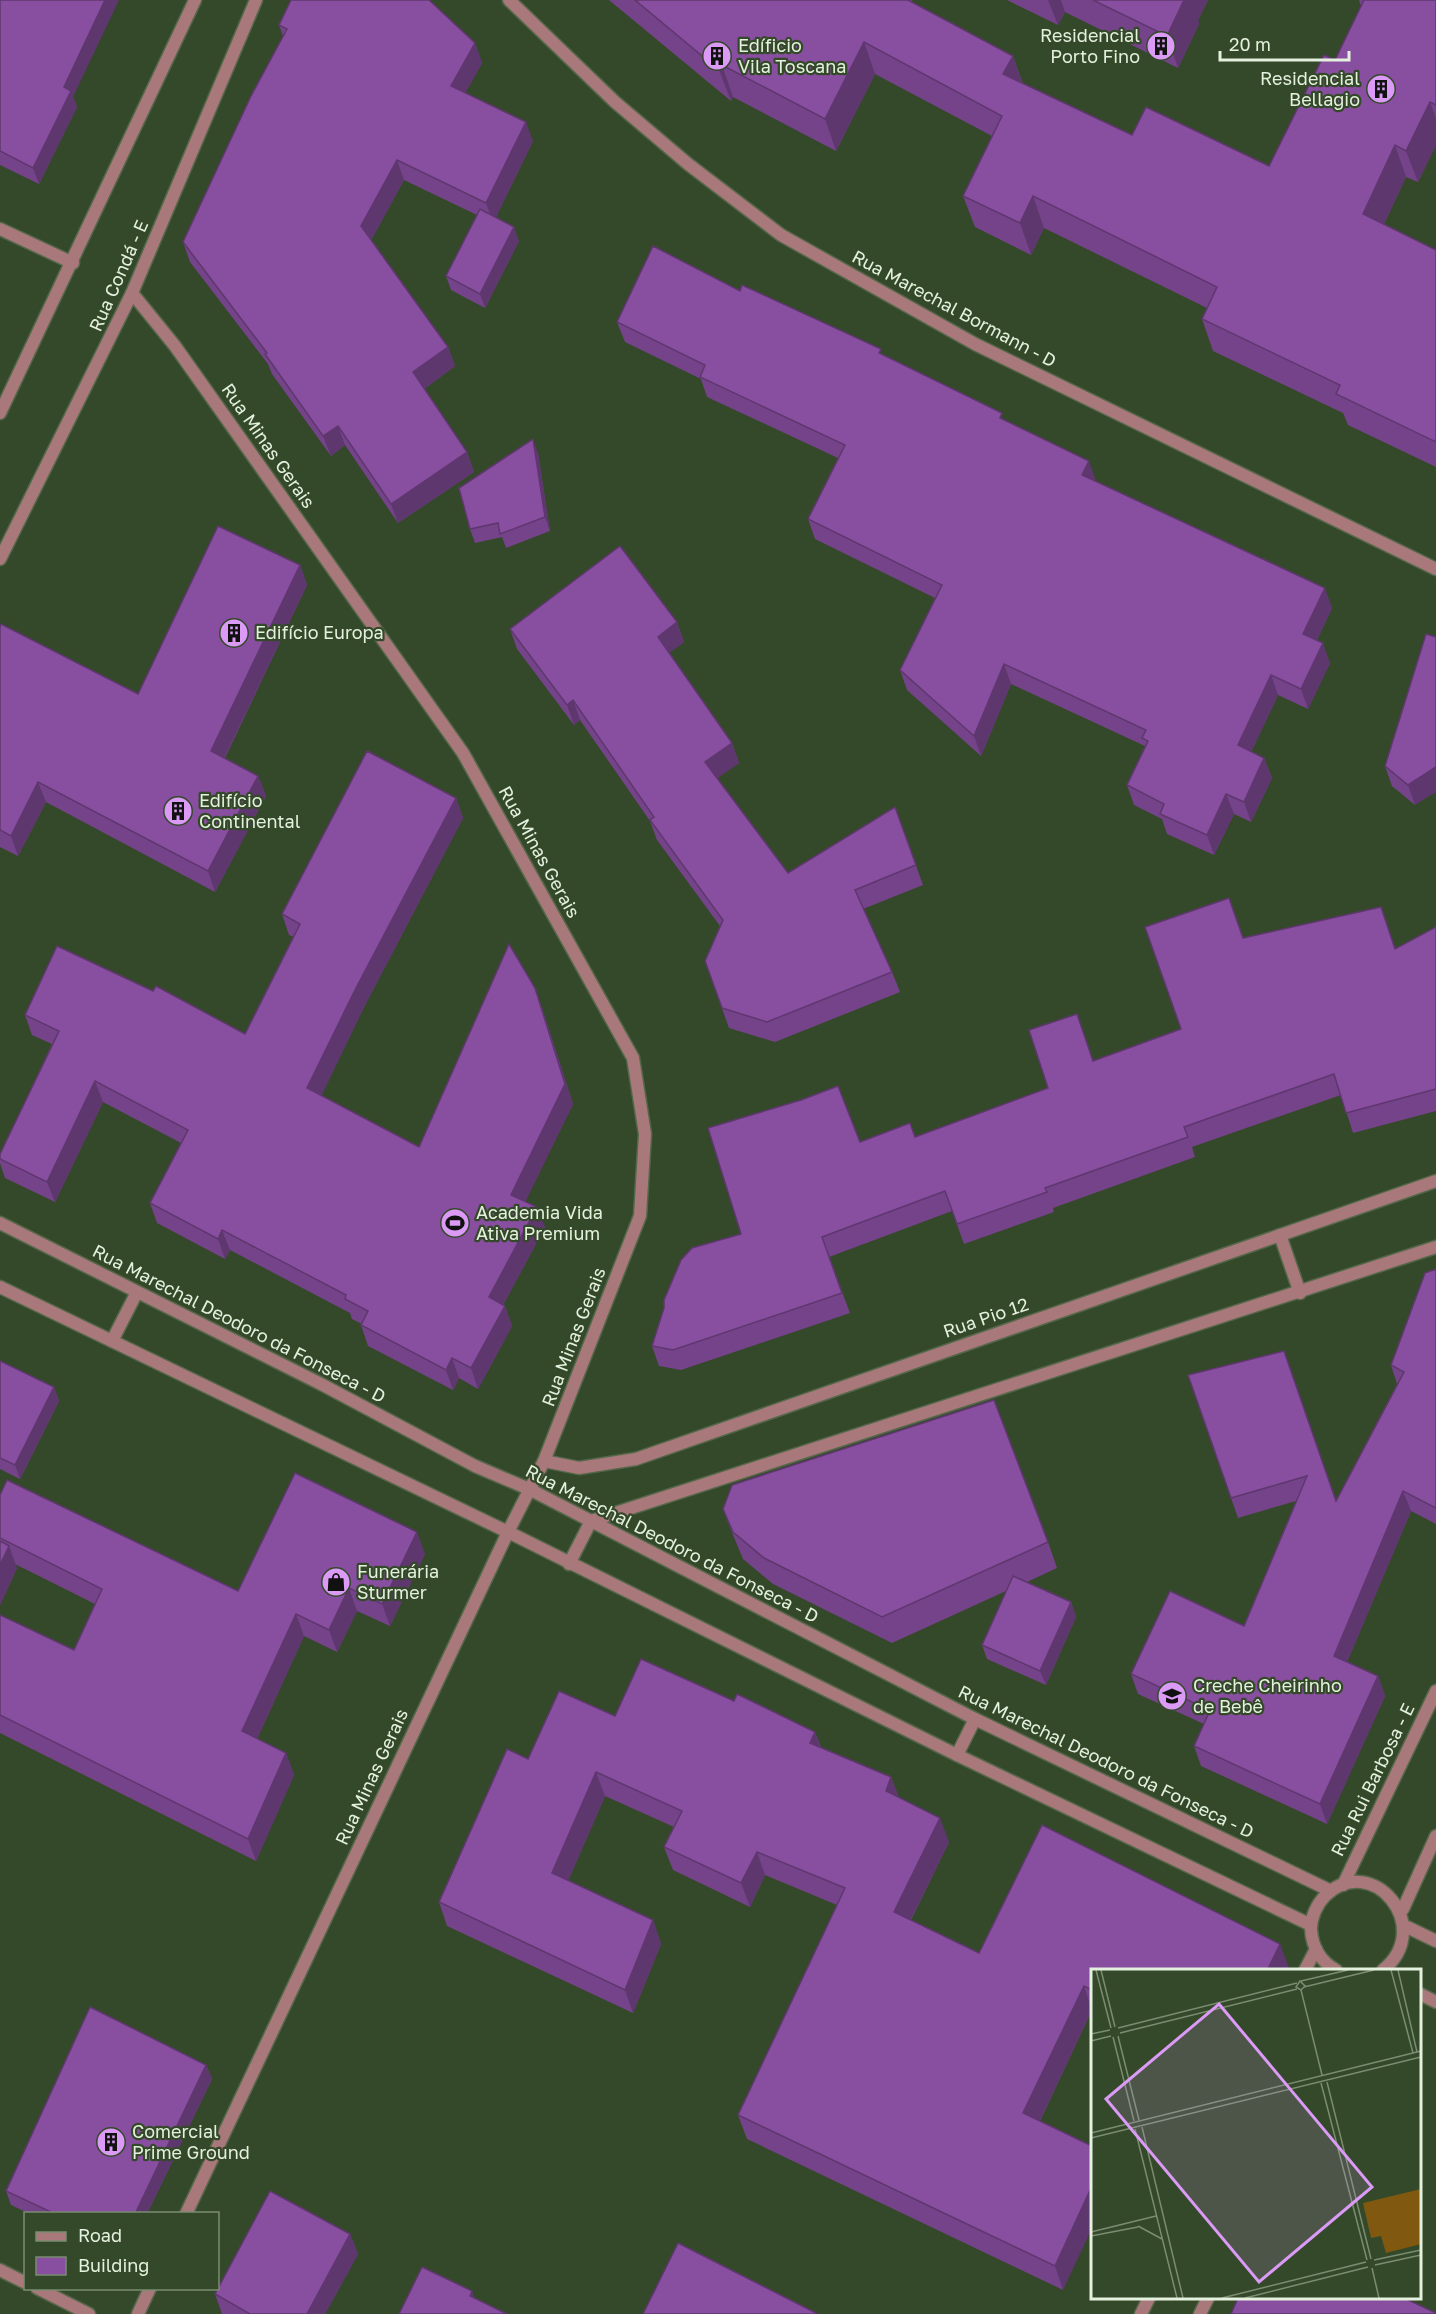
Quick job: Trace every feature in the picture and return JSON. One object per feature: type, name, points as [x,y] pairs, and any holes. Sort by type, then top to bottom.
[{"type":"street","points":[[0,413],[73,263],[195,0]]},
{"type":"street","name":"Rua Condá - E","points":[[0,560],[132,293],[256,0]]},
{"type":"street","name":"Rua Marechal Bormann - D","points":[[509,0],[615,102],[688,164],[781,235],[975,344],[1436,569]]},
{"type":"street","points":[[0,229],[73,263]]},
{"type":"street","name":"Rua Minas Gerais","points":[[132,293],[175,346],[463,753],[633,1058],[645,1134],[640,1216],[544,1461],[508,1532],[187,2212]]},
{"type":"street","name":"Rua Pio 12","points":[[544,1461],[579,1468],[636,1459],[1436,1181]]},
{"type":"street","name":"Rua Marechal Deodoro da Fonseca - D","points":[[0,1223],[321,1384],[475,1466],[529,1489],[975,1719],[1331,1891]]},
{"type":"street","points":[[1280,1235],[1300,1293]]},
{"type":"street","points":[[569,1564],[591,1521],[1300,1293],[1436,1247]]},
{"type":"street","points":[[0,1287],[508,1532],[957,1755],[1311,1925]]},
{"type":"street","points":[[112,1341],[137,1292]]},
{"type":"street","name":"Rua Rui Barbosa - E","points":[[1343,1885],[1436,1690]]},
{"type":"street","points":[[957,1755],[975,1719]]},
{"type":"street","points":[[1403,1909],[1436,1836]]},
{"type":"street","points":[[1333,1969],[1316,1949],[1311,1925],[1321,1900],[1331,1891],[1343,1885],[1366,1882],[1388,1891],[1403,1909],[1407,1927],[1405,1945],[1395,1962],[1386,1969]]},
{"type":"street","points":[[1407,1927],[1436,1941]]},
{"type":"street","points":[[1306,1969],[1316,1949]]},
{"type":"street","points":[[1421,1995],[1436,2002]]},
{"type":"street","points":[[0,2270],[24,2282]]},
{"type":"street","points":[[39,2290],[89,2314]]},
{"type":"street","points":[[138,2314],[150,2290]]},
{"type":"street","points":[[1141,2314],[1148,2299]]},
{"type":"street","points":[[1200,2314],[1208,2299]]},
{"type":"building","points":[[0,0],[105,0],[64,87],[71,91],[33,168],[0,151]]},
{"type":"building","points":[[291,0],[429,0],[475,43],[451,86],[526,122],[486,203],[397,160],[361,226],[448,347],[413,372],[467,452],[391,504],[338,426],[323,436],[265,354],[267,353],[183,242],[251,96],[287,29],[279,25]]},
{"type":"building","points":[[635,0],[908,0],[1013,56],[1003,74],[1132,135],[1146,107],[1269,166],[1324,55],[1335,60],[1364,0],[1436,0],[1436,105],[1430,102],[1406,151],[1395,145],[1363,214],[1436,250],[1436,442],[1336,394],[1340,385],[1202,319],[1217,287],[1033,196],[1020,223],[963,196],[1002,116],[864,42],[825,119],[722,65],[719,70]]},
{"type":"building","points":[[1093,0],[1184,0],[1167,36]]},
{"type":"building","points":[[480,209],[514,227],[480,294],[446,276]]},
{"type":"building","points":[[653,246],[740,291],[742,285],[881,349],[879,353],[1002,413],[1000,418],[1089,461],[1082,475],[1325,588],[1303,634],[1323,643],[1301,689],[1271,675],[1238,745],[1264,758],[1244,802],[1226,794],[1207,835],[1160,814],[1164,804],[1127,785],[1148,741],[1142,738],[1146,730],[1004,664],[974,736],[900,670],[942,585],[808,519],[845,445],[700,377],[705,365],[617,322]]},
{"type":"building","points":[[533,439],[545,517],[500,534],[498,523],[470,529],[459,488]]},
{"type":"building","points":[[218,526],[300,565],[211,751],[258,776],[208,871],[38,782],[11,836],[0,830],[1,624],[138,694]]},
{"type":"building","points":[[620,546],[677,622],[658,637],[732,743],[705,762],[788,873],[895,807],[916,865],[855,890],[892,972],[767,1022],[722,1008],[705,961],[723,920],[650,820],[654,817],[573,700],[567,705],[510,629]]},
{"type":"building","points":[[1426,634],[1436,637],[1436,767],[1408,785],[1385,766]]},
{"type":"building","points":[[367,751],[456,798],[356,988],[307,1088],[419,1147],[509,944],[535,988],[565,1084],[511,1195],[537,1207],[489,1297],[505,1306],[471,1368],[452,1358],[446,1370],[361,1325],[368,1311],[345,1299],[346,1295],[222,1230],[218,1239],[150,1203],[188,1130],[95,1081],[47,1182],[0,1159],[0,1154],[59,1031],[25,1015],[57,946],[153,991],[156,986],[245,1034],[300,924],[282,914]]},
{"type":"building","points":[[1229,898],[1243,938],[1381,907],[1395,949],[1436,927],[1436,1089],[1346,1113],[1334,1074],[1184,1127],[1188,1137],[1045,1188],[1047,1192],[957,1224],[945,1191],[822,1237],[842,1293],[673,1350],[652,1346],[664,1308],[664,1300],[681,1260],[692,1248],[741,1234],[708,1128],[801,1100],[838,1086],[860,1142],[910,1123],[915,1137],[1048,1088],[1029,1030],[1077,1014],[1093,1061],[1181,1029],[1145,927]]},
{"type":"building","points":[[1436,1269],[1436,1508],[1403,1491],[1334,1656],[1378,1676],[1320,1804],[1194,1746],[1210,1710],[1131,1674],[1170,1591],[1244,1626],[1307,1476],[1231,1498],[1188,1375],[1284,1351],[1336,1501],[1404,1372],[1391,1365],[1425,1273]]},
{"type":"building","points":[[0,1361],[54,1387],[15,1465],[0,1458]]},
{"type":"building","points":[[994,1400],[1048,1542],[882,1617],[764,1558],[733,1532],[723,1509],[732,1485]]},
{"type":"building","points":[[295,1473],[417,1532],[382,1604],[349,1588],[329,1630],[296,1614],[242,1731],[286,1753],[248,1839],[0,1715],[0,1615],[74,1650],[102,1589],[0,1538],[0,1495],[7,1480],[238,1591]]},
{"type":"building","points":[[0,1541],[9,1546],[0,1565]]},
{"type":"building","points":[[1013,1576],[1071,1602],[1040,1671],[982,1645]]},
{"type":"building","points":[[641,1659],[734,1701],[737,1694],[815,1732],[810,1743],[891,1777],[886,1791],[940,1818],[894,1912],[979,1953],[1042,1825],[1280,1944],[1268,1969],[1091,1969],[1091,1990],[1084,1986],[1023,2113],[1091,2146],[1091,2188],[1055,2266],[738,2115],[845,1888],[757,1852],[741,1883],[664,1847],[682,1811],[596,1772],[552,1873],[653,1920],[625,1990],[439,1902],[507,1749],[528,1759],[559,1691],[615,1716]]},
{"type":"building","name":"Comercial Prime Ground","points":[[90,2007],[206,2065],[136,2212],[51,2212],[6,2191]]},
{"type":"building","points":[[270,2191],[350,2234],[307,2314],[250,2314],[215,2294]]},
{"type":"building","points":[[678,2243],[816,2313],[816,2314],[643,2314]]},
{"type":"building","points":[[422,2267],[472,2291],[470,2296],[507,2314],[399,2314]]},
{"type":"building","points":[[1238,2299],[1406,2299],[1436,2313],[1436,2314],[1231,2314]]},
{"type":"place","name":"Residencial Porto Fino","points":[[1161,46]]},
{"type":"place","name":"Edíficio Vila Toscana","points":[[717,56]]},
{"type":"place","name":"Residencial Bellagio","points":[[1381,89]]},
{"type":"place","name":"Edifício Europa","points":[[234,633]]},
{"type":"place","name":"Edifício Continental","points":[[178,811]]},
{"type":"place","name":"Academia Vida Ativa Premium","points":[[455,1223]]},
{"type":"place","name":"Funerária Sturmer","points":[[336,1582]]},
{"type":"place","name":"Creche Cheirinho de Bebê","points":[[1172,1696]]},
{"type":"place","name":"Comercial Prime Ground","points":[[111,2142]]}]
